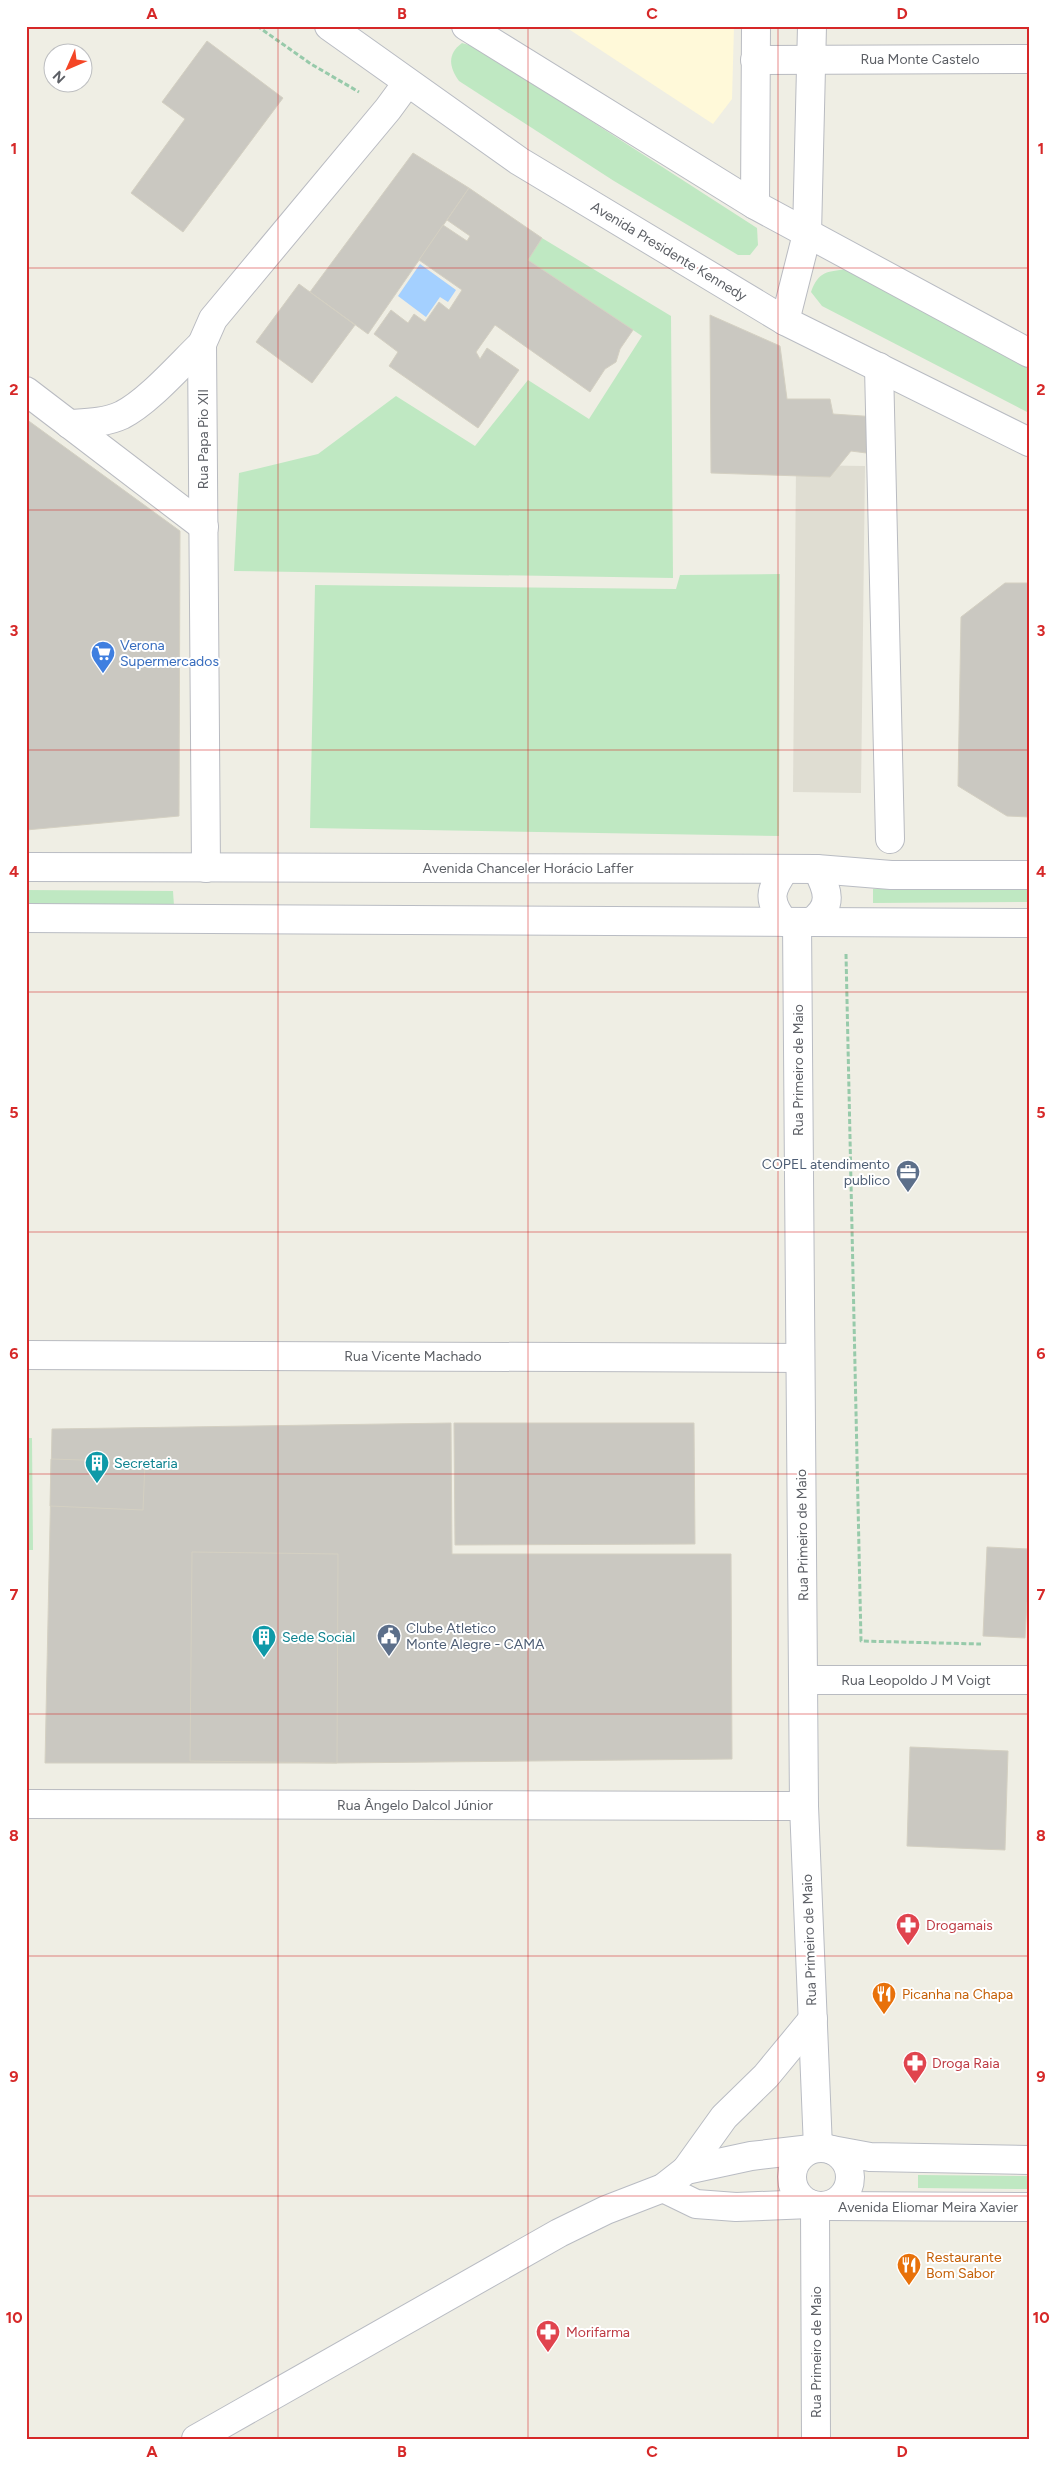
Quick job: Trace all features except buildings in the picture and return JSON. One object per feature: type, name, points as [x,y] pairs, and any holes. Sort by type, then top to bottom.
[{"type":"main road","name":"Avenida Presidente Kennedy","points":[[329,26],[519,161],[785,321],[1029,442]]},
{"type":"main road","points":[[466,26],[755,205],[1029,353]]},
{"type":"main road","points":[[755,205],[756,26]]},
{"type":"main road","points":[[785,321],[807,234],[812,26]]},
{"type":"main road","name":"Rua Monte Castelo","points":[[755,60],[1029,59]]},
{"type":"main road","name":"Rua Papa Pio XII","points":[[206,868],[202,344],[213,319],[388,109],[407,83]]},
{"type":"main road","points":[[69,424],[97,422],[121,415],[141,402],[202,344]]},
{"type":"main road","points":[[878,367],[890,839]]},
{"type":"main road","points":[[26,391],[204,527]]},
{"type":"main road","name":"Avenida Chanceler Horácio Laffer","points":[[26,867],[817,869],[891,875],[1029,875]]},
{"type":"main road","name":"Rua Primeiro de Maio","points":[[785,869],[773,886],[772,902],[776,911],[797,922],[804,1806],[820,2149]]},
{"type":"main road","points":[[797,922],[822,914],[826,905],[827,887],[817,869]]},
{"type":"main road","points":[[26,918],[1029,923]]},
{"type":"main road","name":"Rua Vicente Machado","points":[[26,1355],[799,1358]]},
{"type":"main road","name":"Rua Leopoldo J M Voigt","points":[[804,1680],[1029,1680]]},
{"type":"main road","name":"Rua Ângelo Dalcol Júnior","points":[[26,1804],[804,1806]]},
{"type":"main road","points":[[196,2439],[559,2233],[606,2210],[663,2188],[686,2170],[724,2117],[766,2076],[813,2019]]},
{"type":"main road","points":[[686,2170],[752,2156],[820,2149],[870,2158],[1029,2160]]},
{"type":"main road","points":[[820,2149],[840,2155],[848,2165],[851,2174],[850,2183],[845,2194],[837,2202],[817,2205],[795,2190],[792,2172],[796,2162],[820,2149]]},
{"type":"main road","name":"Avenida Eliomar Meira Xavier","points":[[663,2188],[696,2204],[736,2207],[817,2205],[1029,2208]]},
{"type":"main road","name":"Rua Primeiro de Maio","points":[[816,2439],[817,2205]]},
{"type":"path","points":[[257,26],[311,64],[388,109]]},
{"type":"path","points":[[846,952],[861,1641],[989,1645]]},
{"type":"shaded area","points":[[564,26],[734,26],[732,99],[713,124]]},
{"type":"shaded area","points":[[796,465],[865,466],[861,793],[793,792]]},
{"type":"green space","points":[[462,43],[476,47],[757,228],[758,245],[750,255],[738,255],[614,181],[459,81],[453,71],[451,61],[457,47]]},
{"type":"green space","points":[[542,238],[671,316],[673,578],[234,571],[239,473],[318,454],[396,396],[475,446],[528,380],[589,419],[642,336],[528,260]]},
{"type":"green space","points":[[847,269],[1029,368],[1029,413],[822,306],[811,292],[817,280],[828,272]]},
{"type":"green space","points":[[780,574],[779,836],[310,828],[315,585],[676,589],[680,575]]},
{"type":"green space","points":[[1029,888],[1029,902],[873,903],[873,889]]},
{"type":"green space","points":[[26,890],[173,891],[174,906],[26,905]]},
{"type":"green space","points":[[26,1438],[32,1438],[33,1550],[26,1550]]},
{"type":"green space","points":[[918,2175],[1029,2176],[1029,2189],[918,2188]]},
{"type":"water","points":[[420,264],[456,290],[448,302],[440,297],[426,317],[398,296]]},
{"type":"place","name":"Verona Supermercados","points":[[103,674]]},
{"type":"place","name":"COPEL atendimento publico","points":[[908,1193]]},
{"type":"place","name":"Secretaria","points":[[97,1484]]},
{"type":"place","name":"Clube Atletico Monte Alegre - CAMA","points":[[389,1657]]},
{"type":"place","name":"Sede Social","points":[[264,1658]]},
{"type":"place","name":"Drogamais","points":[[908,1946]]},
{"type":"place","name":"Picanha na Chapa","points":[[884,2015]]},
{"type":"place","name":"Droga Raia","points":[[915,2084]]},
{"type":"place","name":"Restaurante Bom Sabor","points":[[909,2286]]},
{"type":"place","name":"Morifarma","points":[[548,2353]]}]
